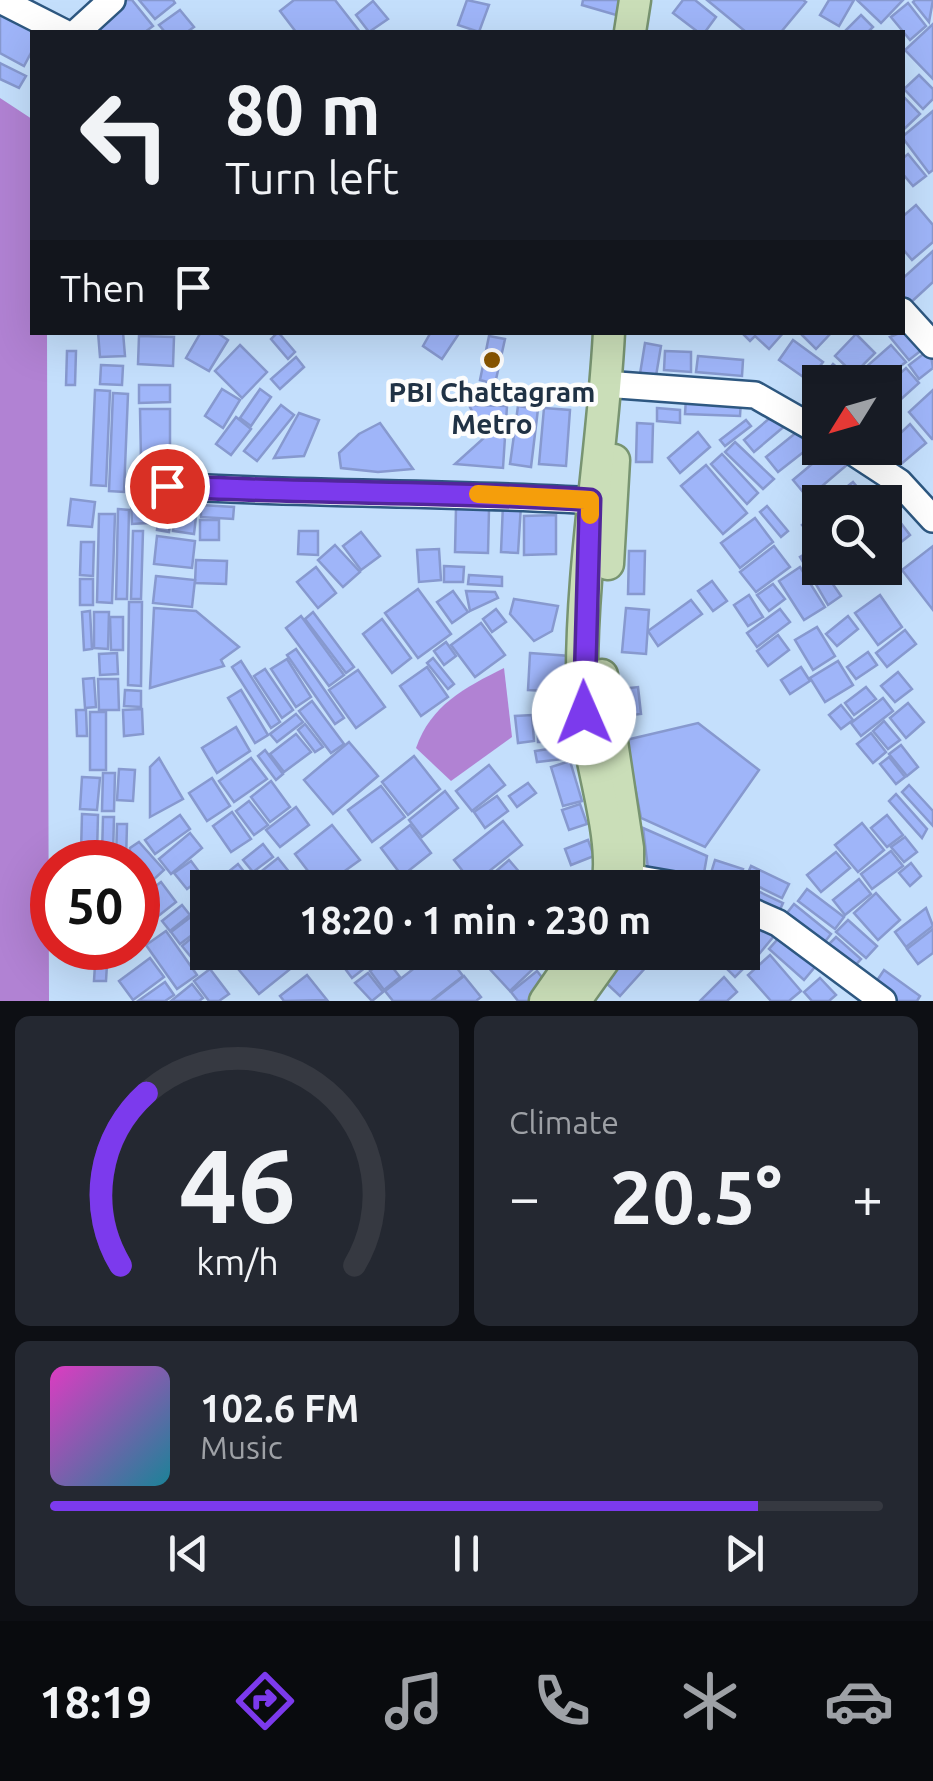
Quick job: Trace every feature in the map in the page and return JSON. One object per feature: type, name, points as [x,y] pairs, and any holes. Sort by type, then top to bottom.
[{"type":"main road","points":[[630,30],[635,0]]},
{"type":"main road","points":[[651,30],[656,0]]},
{"type":"main road","points":[[609,335],[601,501],[601,689],[628,848],[624,870]]},
{"type":"main road","points":[[601,501],[622,335]]},
{"type":"main road","points":[[545,1001],[567,970]]},
{"type":"main road","points":[[575,1001],[597,970]]},
{"type":"street","points":[[0,0],[59,30]]},
{"type":"street","points":[[79,30],[112,0]]},
{"type":"street","points":[[905,315],[933,345]]},
{"type":"street","points":[[618,385],[755,395],[802,422]]},
{"type":"street","points":[[873,465],[899,482],[933,519]]},
{"type":"street","points":[[167,486],[317,495],[474,493],[601,501]]},
{"type":"street","points":[[760,916],[806,942],[883,1001]]},
{"type":"shaded area","points":[[0,98],[30,118],[30,335],[47,335],[49,840],[30,840],[30,970],[49,970],[49,1001],[0,1001]]},
{"type":"shaded area","points":[[504,668],[512,737],[451,781],[416,748],[422,733],[451,699]]},
{"type":"building","points":[[124,0],[132,0],[153,26],[148,30],[90,28]]},
{"type":"building","points":[[139,0],[173,0],[175,3],[155,19]]},
{"type":"building","points":[[294,0],[335,0],[358,30],[294,30],[280,11]]},
{"type":"building","points":[[467,0],[489,5],[480,30],[458,25]]},
{"type":"building","points":[[583,0],[620,0],[616,15],[582,5]]},
{"type":"building","points":[[683,0],[695,0],[716,17],[706,30],[695,30],[673,13]]},
{"type":"building","points":[[707,0],[806,2],[783,30],[744,30]]},
{"type":"building","points":[[829,0],[854,0],[839,26],[820,15]]},
{"type":"building","points":[[857,0],[903,0],[881,23]]},
{"type":"building","points":[[933,0],[929,22],[913,2]]},
{"type":"building","points":[[373,1],[388,19],[367,30],[356,15]]},
{"type":"building","points":[[908,3],[926,26],[910,40],[891,17]]},
{"type":"building","points":[[0,10],[36,30],[30,30],[30,55],[24,66],[0,53]]},
{"type":"building","points":[[180,10],[194,27],[163,30],[159,25]]},
{"type":"building","points":[[861,15],[873,27],[870,30],[846,30]]},
{"type":"building","points":[[933,24],[933,79],[905,50]]},
{"type":"building","points":[[0,63],[26,76],[19,88],[0,79]]},
{"type":"building","points":[[919,75],[933,89],[933,99],[923,109],[905,88]]},
{"type":"building","points":[[905,98],[920,114],[905,128]]},
{"type":"building","points":[[933,111],[933,170],[929,173],[905,141],[905,134]]},
{"type":"building","points":[[908,154],[926,176],[913,186],[905,177]]},
{"type":"building","points":[[916,205],[933,225],[933,242],[912,260],[905,252],[905,214]]},
{"type":"building","points":[[933,251],[933,282],[907,306],[905,276]]},
{"type":"building","points":[[905,329],[928,345],[909,360],[890,337],[905,335]]},
{"type":"building","points":[[98,335],[123,335],[125,356],[100,357]]},
{"type":"building","points":[[199,335],[220,335],[228,340],[209,371],[186,358]]},
{"type":"building","points":[[281,335],[295,352],[288,359],[271,339]]},
{"type":"building","points":[[429,335],[458,335],[442,359],[423,346]]},
{"type":"building","points":[[744,335],[781,335],[769,349],[755,336],[750,341]]},
{"type":"building","points":[[802,335],[829,335],[816,349]]},
{"type":"building","points":[[855,335],[875,353],[863,365],[844,365],[835,356]]},
{"type":"building","points":[[139,336],[174,337],[173,366],[138,364]]},
{"type":"building","name":"PBI Chattagram Metro","points":[[489,336],[505,339],[495,384],[480,380]]},
{"type":"building","points":[[793,340],[823,362],[802,365],[802,376],[779,360]]},
{"type":"building","points":[[645,343],[661,346],[656,376],[640,374]]},
{"type":"building","points":[[240,345],[267,372],[242,398],[215,371]]},
{"type":"building","points":[[891,345],[906,362],[902,365],[868,365]]},
{"type":"building","points":[[930,349],[933,368],[919,379],[909,365]]},
{"type":"building","points":[[67,351],[76,351],[75,385],[66,385]]},
{"type":"building","points":[[665,351],[691,352],[691,372],[664,370]]},
{"type":"building","points":[[698,356],[743,360],[742,376],[696,372]]},
{"type":"building","points":[[296,357],[304,367],[280,389],[271,379]]},
{"type":"building","points":[[101,365],[123,366],[122,385],[100,384]]},
{"type":"building","points":[[906,368],[919,383],[902,398],[902,372]]},
{"type":"building","points":[[139,385],[170,385],[170,402],[139,403]]},
{"type":"building","points":[[222,389],[240,400],[223,428],[205,416]]},
{"type":"building","points":[[260,389],[271,397],[251,426],[240,418]]},
{"type":"building","points":[[95,390],[110,391],[106,486],[91,485]]},
{"type":"building","points":[[933,390],[933,439],[932,439],[909,412]]},
{"type":"building","points":[[113,393],[128,394],[124,492],[109,491]]},
{"type":"building","points":[[686,398],[741,400],[740,416],[685,414]]},
{"type":"building","points":[[281,405],[294,415],[257,461],[244,451]]},
{"type":"building","points":[[469,405],[507,406],[503,468],[455,464],[485,437]]},
{"type":"building","points":[[518,406],[538,409],[531,467],[510,464]]},
{"type":"building","points":[[544,408],[570,410],[566,466],[539,464]]},
{"type":"building","points":[[657,408],[680,410],[680,423],[657,421]]},
{"type":"building","points":[[140,409],[170,409],[170,460],[141,460]]},
{"type":"building","points":[[777,412],[787,424],[754,452],[744,440]]},
{"type":"building","points":[[299,413],[319,420],[304,456],[274,458]]},
{"type":"building","points":[[236,417],[251,429],[231,455],[216,444]]},
{"type":"building","points":[[746,420],[751,426],[725,446],[720,440]]},
{"type":"building","points":[[380,423],[413,469],[378,472],[341,468],[339,453],[359,434]]},
{"type":"building","points":[[637,423],[653,424],[652,462],[636,462]]},
{"type":"building","points":[[910,424],[926,443],[902,463],[902,432]]},
{"type":"building","points":[[802,428],[802,453],[778,472],[766,457]]},
{"type":"building","points":[[698,432],[710,447],[680,473],[668,458]]},
{"type":"building","points":[[735,442],[774,479],[763,489],[725,452]]},
{"type":"building","points":[[722,454],[758,493],[747,504],[711,464]]},
{"type":"building","points":[[706,465],[747,513],[723,534],[681,486]]},
{"type":"building","points":[[811,465],[847,465],[823,485],[802,485],[802,491],[793,480]]},
{"type":"building","points":[[71,499],[95,502],[92,527],[68,525]]},
{"type":"building","points":[[131,501],[148,501],[148,523],[132,524]]},
{"type":"building","points":[[503,504],[521,505],[518,553],[501,552]]},
{"type":"building","points":[[176,505],[197,508],[194,534],[173,531]]},
{"type":"building","points":[[201,505],[234,507],[233,519],[201,517]]},
{"type":"building","points":[[160,506],[172,508],[169,532],[157,530]]},
{"type":"building","points":[[767,506],[788,531],[781,537],[760,512]]},
{"type":"building","points":[[456,508],[489,509],[488,553],[455,552]]},
{"type":"building","points":[[118,509],[129,510],[127,599],[116,599]]},
{"type":"building","points":[[99,514],[115,514],[112,603],[97,602]]},
{"type":"building","points":[[556,515],[556,554],[524,555],[524,516]]},
{"type":"building","points":[[755,518],[773,542],[740,568],[721,543]]},
{"type":"building","points":[[200,520],[219,520],[219,540],[200,540]]},
{"type":"building","points":[[902,525],[910,535],[902,541]]},
{"type":"building","points":[[133,531],[143,531],[141,599],[131,599]]},
{"type":"building","points":[[299,531],[318,531],[318,555],[298,554]]},
{"type":"building","points":[[361,532],[380,556],[361,570],[343,546]]},
{"type":"building","points":[[157,536],[195,541],[192,568],[154,564]]},
{"type":"building","points":[[81,542],[94,542],[93,576],[80,575]]},
{"type":"building","points":[[335,545],[360,572],[343,587],[318,560]]},
{"type":"building","points":[[774,546],[790,567],[756,592],[740,572]]},
{"type":"building","points":[[933,546],[933,610],[902,570]]},
{"type":"building","points":[[439,549],[441,580],[419,582],[417,550]]},
{"type":"building","points":[[629,551],[645,551],[644,594],[628,594]]},
{"type":"building","points":[[196,560],[227,561],[226,584],[195,583]]},
{"type":"building","points":[[444,566],[464,567],[463,582],[444,582]]},
{"type":"building","points":[[316,567],[336,593],[318,608],[297,582]]},
{"type":"building","points":[[800,567],[802,585],[811,585],[825,607],[804,620],[779,581]]},
{"type":"building","points":[[469,575],[502,577],[502,586],[468,584]]},
{"type":"building","points":[[156,576],[195,580],[192,607],[153,603]]},
{"type":"building","points":[[80,579],[93,579],[93,605],[80,605]]},
{"type":"building","points":[[712,581],[727,601],[713,611],[698,591]]},
{"type":"building","points":[[773,584],[785,599],[769,611],[757,595]]},
{"type":"building","points":[[816,585],[833,585],[841,596],[828,605]]},
{"type":"building","points":[[418,589],[451,634],[418,658],[385,613]]},
{"type":"building","points":[[453,591],[468,612],[452,623],[437,602]]},
{"type":"building","points":[[466,591],[495,592],[498,598],[470,611]]},
{"type":"building","points":[[749,595],[763,617],[748,626],[734,605]]},
{"type":"building","points":[[880,595],[902,627],[878,645],[855,613]]},
{"type":"building","points":[[514,599],[558,606],[552,631],[534,641],[510,614]]},
{"type":"building","points":[[691,600],[702,614],[658,646],[648,631]]},
{"type":"building","points":[[129,602],[142,602],[141,686],[128,685]]},
{"type":"building","points":[[154,608],[196,611],[239,647],[221,660],[224,666],[150,688]]},
{"type":"building","points":[[626,608],[649,610],[646,654],[622,652]]},
{"type":"building","points":[[496,609],[506,622],[492,632],[483,619]]},
{"type":"building","points":[[780,609],[790,622],[757,647],[747,633]]},
{"type":"building","points":[[90,611],[92,649],[84,650],[82,612]]},
{"type":"building","points":[[94,612],[109,612],[108,649],[94,648]]},
{"type":"building","points":[[313,612],[354,667],[346,673],[305,619]]},
{"type":"building","points":[[301,616],[344,675],[329,686],[286,628]]},
{"type":"building","points":[[848,616],[858,629],[837,646],[826,634]]},
{"type":"building","points":[[110,617],[123,617],[123,650],[111,650]]},
{"type":"building","points":[[382,619],[411,658],[392,673],[363,634]]},
{"type":"building","points":[[481,623],[505,655],[475,677],[451,645]]},
{"type":"building","points":[[817,627],[835,656],[813,670],[795,640]]},
{"type":"building","points":[[905,630],[916,644],[887,667],[876,653]]},
{"type":"building","points":[[778,635],[789,650],[768,666],[757,651]]},
{"type":"building","points":[[446,642],[456,656],[444,665],[434,651]]},
{"type":"building","points":[[296,649],[344,718],[335,724],[287,655]]},
{"type":"building","points":[[868,652],[877,665],[856,679],[847,667]]},
{"type":"building","points":[[117,653],[118,674],[100,675],[99,654]]},
{"type":"building","points":[[530,653],[570,656],[568,692],[528,690]]},
{"type":"building","points":[[433,658],[454,684],[448,689],[427,663]]},
{"type":"building","points":[[287,659],[311,697],[296,707],[271,669]]},
{"type":"building","points":[[241,661],[280,722],[271,728],[232,667]]},
{"type":"building","points":[[838,661],[853,685],[825,702],[810,678]]},
{"type":"building","points":[[427,667],[448,697],[421,716],[400,686]]},
{"type":"building","points":[[801,667],[810,681],[790,694],[781,680]]},
{"type":"building","points":[[265,669],[293,710],[282,718],[254,676]]},
{"type":"building","points":[[358,670],[385,707],[356,728],[329,690]]},
{"type":"building","points":[[898,672],[912,689],[895,702],[881,686]]},
{"type":"building","points":[[94,678],[96,707],[85,708],[83,679]]},
{"type":"building","points":[[98,679],[118,679],[119,710],[99,710]]},
{"type":"building","points":[[638,687],[641,714],[622,716],[619,689]]},
{"type":"building","points":[[866,687],[876,699],[854,715],[845,703]]},
{"type":"building","points":[[125,690],[141,691],[141,707],[124,706]]},
{"type":"building","points":[[241,690],[268,735],[255,743],[228,698]]},
{"type":"building","points":[[883,698],[893,711],[861,736],[851,723]]},
{"type":"building","points":[[312,701],[344,744],[331,753],[299,711]]},
{"type":"building","points":[[537,703],[569,703],[570,742],[538,742]]},
{"type":"building","points":[[908,703],[924,722],[906,738],[890,718]]},
{"type":"building","points":[[841,705],[853,720],[841,729],[829,715]]},
{"type":"building","points":[[142,709],[143,734],[124,736],[123,710]]},
{"type":"building","points":[[76,710],[86,710],[87,736],[77,736]]},
{"type":"building","points":[[90,712],[106,712],[106,770],[90,770]]},
{"type":"building","points":[[296,714],[303,722],[277,742],[270,734]]},
{"type":"building","points":[[532,715],[534,741],[518,743],[515,716]]},
{"type":"building","points":[[884,721],[900,740],[888,749],[873,731]]},
{"type":"building","points":[[698,723],[759,770],[705,847],[641,818],[626,740]]},
{"type":"building","points":[[305,724],[323,747],[315,752],[298,730]]},
{"type":"building","points":[[236,727],[250,751],[217,773],[202,748]]},
{"type":"building","points":[[871,733],[886,752],[873,763],[857,744]]},
{"type":"building","points":[[296,734],[311,752],[284,772],[270,754]]},
{"type":"building","points":[[349,742],[378,776],[333,814],[304,780]]},
{"type":"building","points":[[901,745],[918,767],[907,776],[889,754]]},
{"type":"building","points":[[562,747],[563,759],[537,762],[535,751]]},
{"type":"building","points":[[265,750],[283,774],[276,780],[258,756]]},
{"type":"building","points":[[414,756],[440,789],[408,815],[382,782]]},
{"type":"building","points":[[889,757],[905,777],[896,784],[880,764]]},
{"type":"building","points":[[159,758],[183,799],[150,817],[150,767]]},
{"type":"building","points":[[251,758],[267,779],[234,802],[219,781]]},
{"type":"building","points":[[570,761],[582,801],[563,806],[551,767]]},
{"type":"building","points":[[489,765],[505,785],[472,811],[456,791]]},
{"type":"building","points":[[119,769],[135,770],[133,801],[117,800]]},
{"type":"building","points":[[103,773],[115,773],[114,811],[102,811]]},
{"type":"building","points":[[82,777],[100,778],[97,810],[80,809]]},
{"type":"building","points":[[212,778],[230,806],[207,821],[189,793]]},
{"type":"building","points":[[271,781],[290,807],[270,822],[251,797]]},
{"type":"building","points":[[528,783],[536,793],[517,807],[509,796]]},
{"type":"building","points":[[909,785],[933,811],[933,826],[902,792]]},
{"type":"building","points":[[381,786],[405,817],[372,842],[348,810]]},
{"type":"building","points":[[445,791],[458,808],[422,837],[409,820]]},
{"type":"building","points":[[896,794],[927,829],[922,838],[889,801]]},
{"type":"building","points":[[497,796],[508,811],[485,828],[474,812]]},
{"type":"building","points":[[249,801],[268,825],[254,835],[236,811]]},
{"type":"building","points":[[580,804],[587,824],[569,830],[562,810]]},
{"type":"building","points":[[296,807],[309,825],[280,847],[266,830]]},
{"type":"building","points":[[232,812],[251,839],[231,852],[213,826]]},
{"type":"building","points":[[82,814],[98,815],[97,840],[81,840]]},
{"type":"building","points":[[180,815],[190,829],[160,850],[160,840],[145,840]]},
{"type":"building","points":[[887,815],[903,835],[887,847],[871,828]]},
{"type":"building","points":[[103,817],[114,817],[113,840],[102,840]]},
{"type":"building","points":[[503,821],[522,845],[491,870],[462,870],[454,860]]},
{"type":"building","points":[[862,823],[884,850],[858,872],[835,845]]},
{"type":"building","points":[[117,824],[127,824],[127,840],[117,840]]},
{"type":"building","points":[[332,825],[360,860],[346,870],[307,870],[295,854]]},
{"type":"building","points":[[410,825],[431,853],[410,870],[398,870],[381,848]]},
{"type":"building","points":[[643,828],[707,856],[704,870],[648,870]]},
{"type":"building","points":[[190,833],[202,848],[171,874],[160,858]]},
{"type":"building","points":[[905,837],[917,852],[904,862],[891,847]]},
{"type":"building","points":[[588,840],[594,856],[571,865],[565,849]]},
{"type":"building","points":[[263,844],[273,857],[256,870],[243,860]]},
{"type":"building","points":[[891,851],[903,866],[872,889],[861,874]]},
{"type":"building","points":[[836,852],[850,868],[821,892],[807,875]]},
{"type":"building","points":[[278,858],[288,870],[263,870]]},
{"type":"building","points":[[509,860],[518,870],[497,870]]},
{"type":"building","points":[[715,860],[743,869],[743,870],[712,870]]},
{"type":"building","points":[[191,861],[198,870],[190,870],[187,889],[174,873]]},
{"type":"building","points":[[911,863],[921,876],[910,886],[899,873]]},
{"type":"building","points":[[760,870],[789,884],[782,898],[760,887]]},
{"type":"building","points":[[859,879],[871,894],[845,915],[833,900]]},
{"type":"building","points":[[160,883],[176,902],[160,915]]},
{"type":"building","points":[[807,889],[844,917],[835,929],[798,901]]},
{"type":"building","points":[[760,892],[783,903],[777,916],[760,908]]},
{"type":"building","points":[[876,893],[900,920],[878,940],[854,913]]},
{"type":"building","points":[[794,904],[831,934],[820,948],[783,918]]},
{"type":"building","points":[[182,905],[190,915],[170,931],[162,921]]},
{"type":"building","points":[[926,908],[933,926],[906,947],[895,932]]},
{"type":"building","points":[[190,918],[190,936],[180,944],[171,932]]},
{"type":"building","points":[[848,920],[877,946],[866,958],[836,932]]},
{"type":"building","points":[[760,925],[774,936],[760,953]]},
{"type":"building","points":[[933,929],[933,953],[918,964],[907,949]]},
{"type":"building","points":[[166,931],[197,975],[177,989],[160,965],[160,935]]},
{"type":"building","points":[[785,931],[819,962],[804,980],[769,949]]},
{"type":"building","points":[[836,937],[861,959],[850,971],[825,948]]},
{"type":"building","points":[[190,939],[190,956],[182,946]]},
{"type":"building","points":[[770,955],[801,991],[789,1001],[771,1001],[748,975],[760,970],[760,964]]},
{"type":"building","points":[[95,970],[107,970],[106,981],[94,981]]},
{"type":"building","points":[[134,970],[159,970],[164,977],[133,1000],[119,981]]},
{"type":"building","points":[[211,970],[229,994],[219,1001],[209,1001],[194,981]]},
{"type":"building","points":[[239,970],[289,970],[259,994]]},
{"type":"building","points":[[346,970],[362,970],[352,978]]},
{"type":"building","points":[[395,970],[400,977],[384,990],[370,971]]},
{"type":"building","points":[[412,970],[458,970],[463,976],[431,1001],[393,1001],[385,991]]},
{"type":"building","points":[[491,970],[532,970],[510,991]]},
{"type":"building","points":[[616,970],[643,970],[620,996],[605,982]]},
{"type":"building","points":[[884,970],[920,996],[917,1001],[896,1001],[874,985]]},
{"type":"building","points":[[537,971],[549,986],[531,1001],[518,1001],[511,992]]},
{"type":"building","points":[[368,973],[383,992],[372,1001],[355,983]]},
{"type":"building","points":[[307,975],[327,1000],[284,1001],[280,996]]},
{"type":"building","points":[[464,976],[481,997],[476,1001],[432,1001]]},
{"type":"building","points":[[724,977],[737,992],[727,1001],[700,1001]]},
{"type":"building","points":[[820,978],[836,995],[829,1001],[812,1001],[804,992]]},
{"type":"building","points":[[165,982],[174,995],[165,1001],[138,1001]]},
{"type":"building","points":[[192,984],[203,998],[171,1001]]},
{"type":"slow traffic","points":[[478,494],[590,500],[590,515]]},
{"type":"place","name":"PBI Chattagram Metro","points":[[492,360]]},
{"type":"route","points":[[167,486],[317,495],[474,493],[590,500],[584,713]]}]
